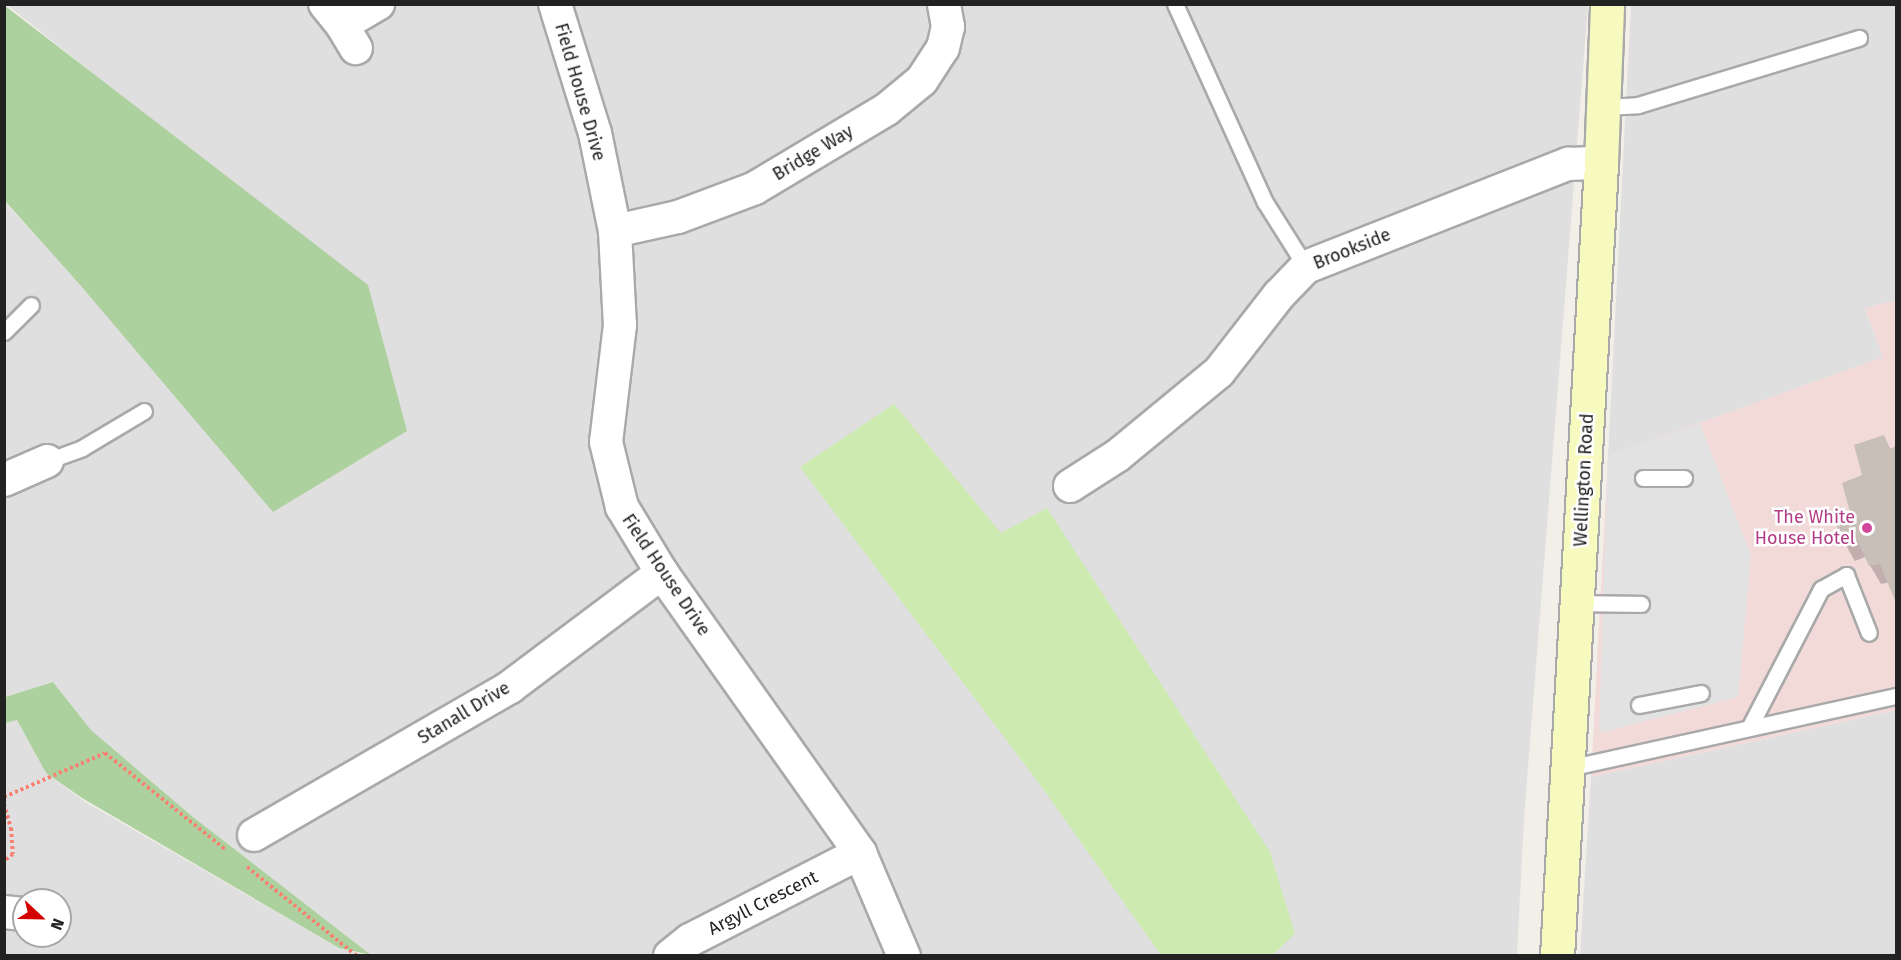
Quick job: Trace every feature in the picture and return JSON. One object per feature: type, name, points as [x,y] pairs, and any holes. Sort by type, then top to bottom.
[{"type":"street","points":[[341,26],[378,4]]},
{"type":"street","name":"Field House Drive","points":[[555,4],[595,132],[615,231],[620,325],[606,442],[622,507],[662,573],[860,853],[904,956]]},
{"type":"street","name":"Bridge Way","points":[[615,231],[678,217],[755,188],[887,109],[922,80],[943,48],[948,27],[944,4]]},
{"type":"street","name":"Wellington Road","points":[[1557,956],[1578,603],[1604,107],[1607,4]]},
{"type":"street","name":"Brookside","points":[[1070,486],[1117,456],[1220,372],[1279,295],[1306,267],[1568,164],[1601,164]]},
{"type":"street","points":[[5,479],[47,461]]},
{"type":"street","name":"Stanall Drive","points":[[254,836],[510,687],[662,573]]},
{"type":"street","name":"Argyll Crescent","points":[[670,956],[690,940],[860,853]]},
{"type":"lane","points":[[1175,4],[1265,202],[1306,267]]},
{"type":"lane","points":[[1604,107],[1638,105],[1859,38]]},
{"type":"lane","points":[[4,332],[31,305]]},
{"type":"lane","points":[[47,461],[82,448],[144,411]]},
{"type":"lane","points":[[1643,478],[1684,478]]},
{"type":"lane","points":[[1749,729],[1821,589],[1846,575],[1869,633]]},
{"type":"lane","points":[[1578,603],[1641,604]]},
{"type":"lane","points":[[1639,705],[1701,693]]},
{"type":"lane","points":[[1568,768],[1896,696]]},
{"type":"path","points":[[4,798],[105,753],[226,850]]},
{"type":"path","points":[[4,804],[11,828],[13,855],[4,861]]},
{"type":"path","points":[[245,866],[357,956]]},
{"type":"shaded area","points":[[7,5],[1588,5],[1524,818],[1517,955],[371,955],[193,817],[91,730],[53,682],[5,697],[4,201],[81,286],[143,113]]},
{"type":"shaded area","points":[[1631,5],[1896,5],[1896,300],[1865,309],[1884,357],[1608,456]]},
{"type":"shaded area","points":[[1896,300],[1896,710],[1591,777],[1608,456],[1883,357],[1865,308]]},
{"type":"shaded area","points":[[1700,424],[1751,555],[1738,697],[1599,733],[1608,456]]},
{"type":"shaded area","points":[[1896,710],[1896,955],[1580,955],[1591,777]]},
{"type":"shaded area","points":[[17,720],[46,773],[84,801],[339,948],[365,955],[5,955],[4,723]]},
{"type":"green space","points":[[4,5],[368,285],[407,431],[273,512],[81,286],[5,201]]},
{"type":"green space","points":[[894,404],[1001,533],[1047,508],[1270,852],[1295,934],[1272,955],[1161,955],[1041,786],[800,467]]},
{"type":"green space","points":[[53,682],[91,730],[193,817],[371,955],[339,948],[82,798],[46,773],[17,720],[5,723],[5,697]]},
{"type":"building","name":"The White House Hotel","points":[[1884,435],[1890,449],[1896,446],[1896,603],[1880,564],[1869,566],[1856,538],[1843,543],[1834,518],[1850,512],[1842,483],[1862,475],[1854,445]]},
{"type":"place","name":"The White House Hotel","points":[[1867,528]]}]
